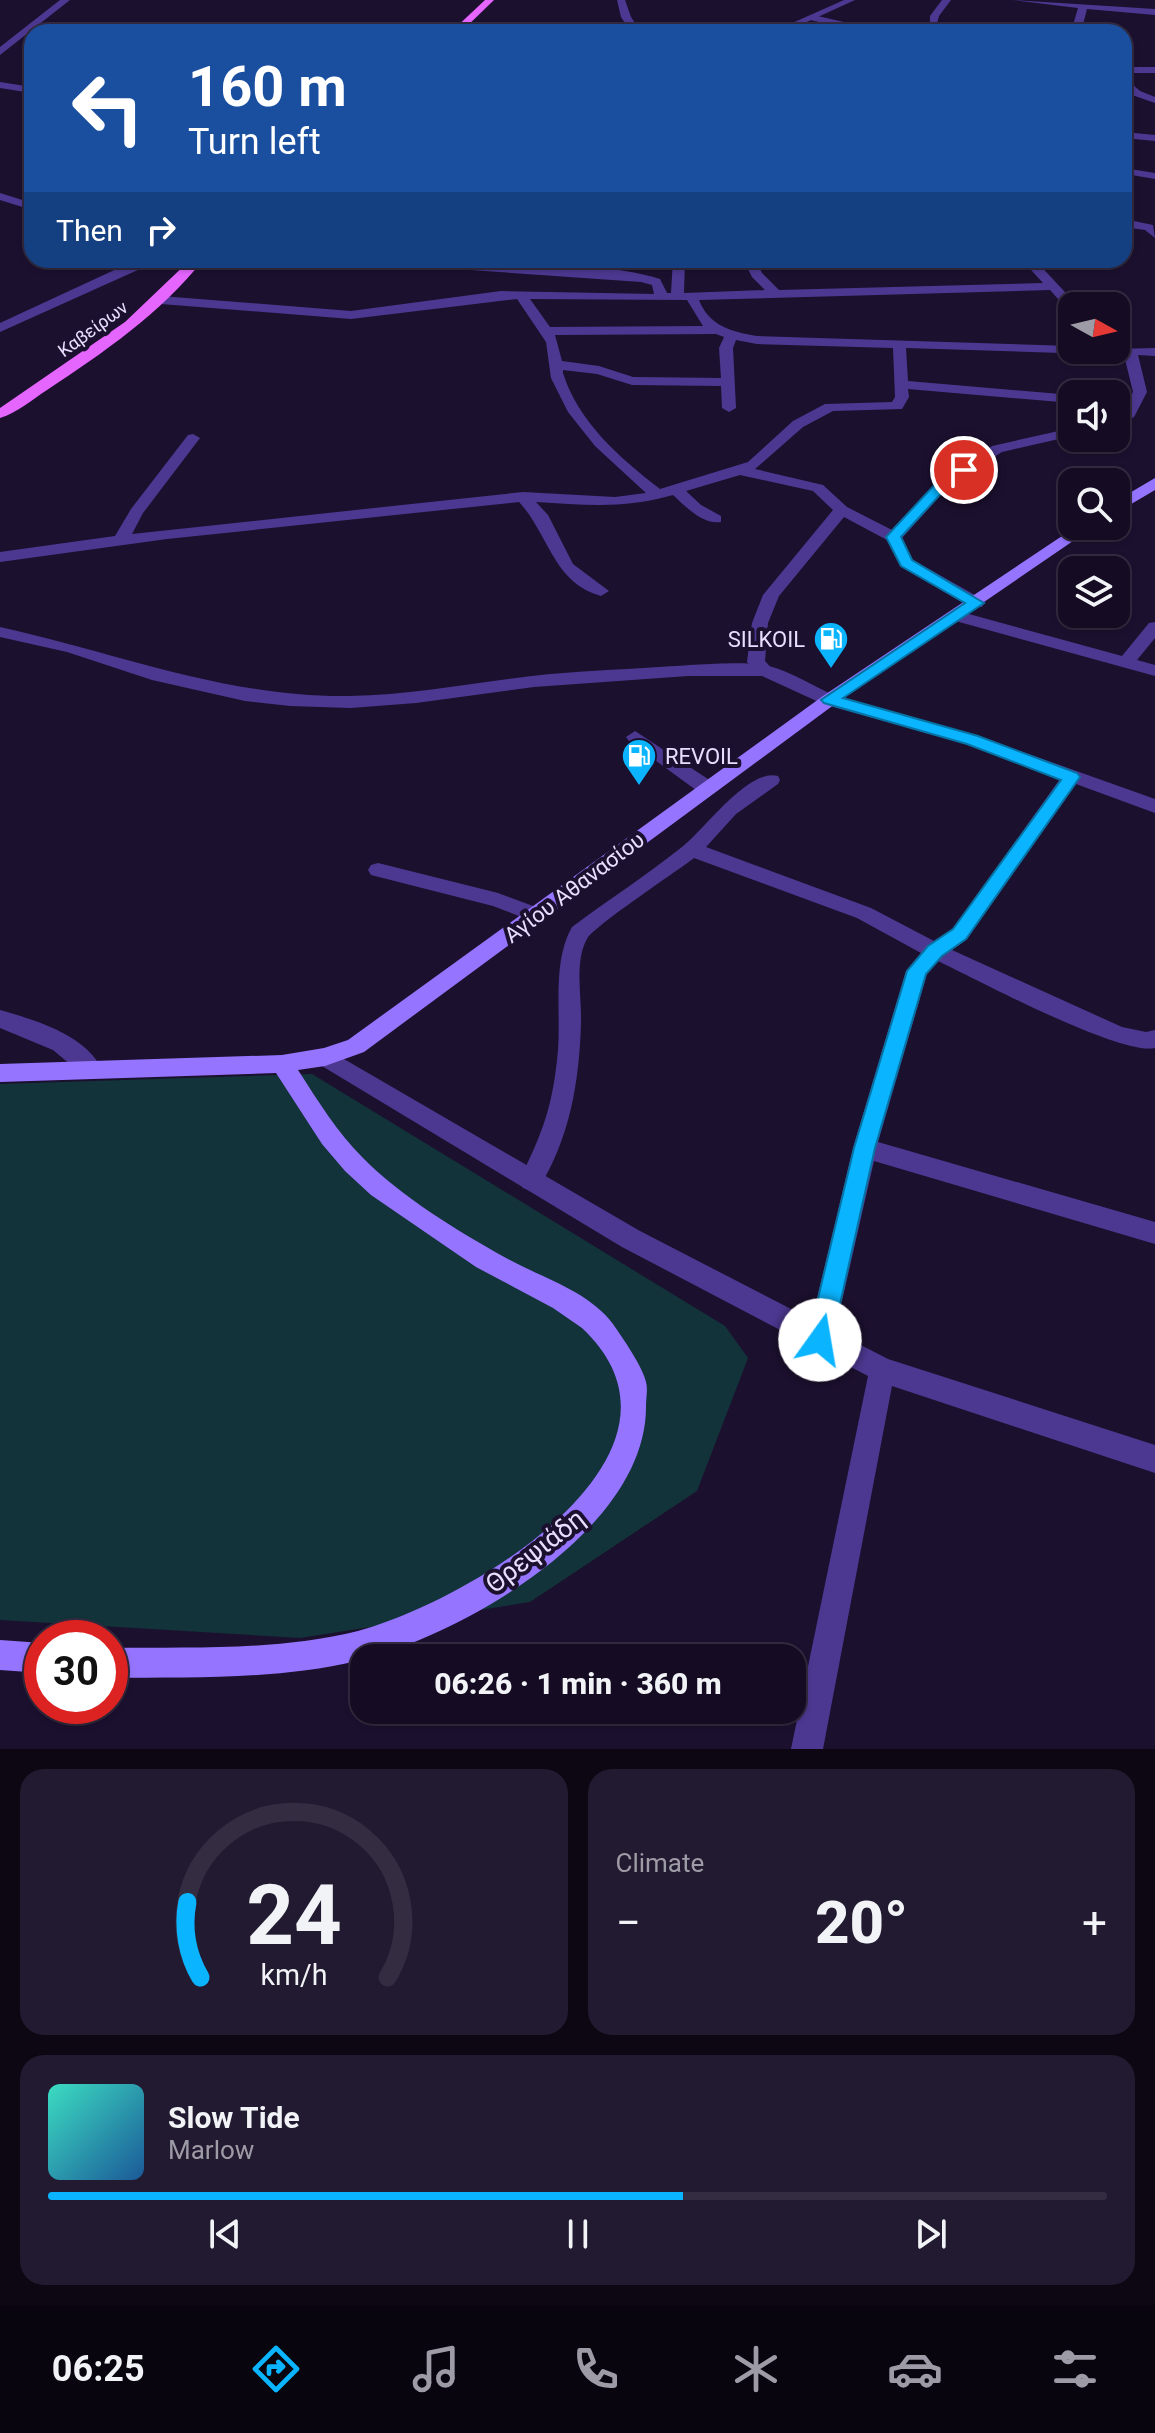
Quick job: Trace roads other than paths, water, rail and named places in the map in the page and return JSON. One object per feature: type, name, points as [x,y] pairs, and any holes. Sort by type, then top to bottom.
[{"type":"main road","points":[[464,24],[490,0]]},
{"type":"main road","name":"Καβείρων","points":[[0,414],[101,348],[161,300],[190,268]]},
{"type":"main road","points":[[1130,500],[1153,487]]},
{"type":"main road","name":"Αγίου Αθανασίου","points":[[0,1073],[282,1064],[325,1057],[356,1046],[829,700],[1067,540]]},
{"type":"main road","name":"Θρεψιάδη","points":[[128,1663],[229,1661],[313,1653],[359,1646],[414,1630],[458,1608],[556,1541],[597,1502],[620,1469],[632,1438],[636,1412],[632,1381],[624,1359],[603,1331],[581,1312],[474,1252],[365,1175],[321,1122],[282,1064]]},
{"type":"main road","points":[[0,1655],[24,1657]]},
{"type":"street","points":[[36,24],[66,0]]},
{"type":"street","points":[[621,0],[631,24]]},
{"type":"street","points":[[798,24],[851,0]]},
{"type":"street","points":[[933,24],[935,16],[947,0]]},
{"type":"street","points":[[1016,0],[1155,12]]},
{"type":"street","points":[[1078,24],[1083,7]]},
{"type":"street","points":[[813,18],[843,24]]},
{"type":"street","points":[[0,52],[24,33]]},
{"type":"street","points":[[1132,70],[1155,70]]},
{"type":"street","points":[[0,85],[24,89]]},
{"type":"street","points":[[1132,89],[1155,100]]},
{"type":"street","points":[[1132,136],[1155,138]]},
{"type":"street","points":[[1132,172],[1155,176]]},
{"type":"street","points":[[0,196],[24,204]]},
{"type":"street","points":[[1132,224],[1149,227],[1155,234]]},
{"type":"street","points":[[0,328],[129,268]]},
{"type":"street","points":[[460,300],[448,272],[480,268]]},
{"type":"street","points":[[549,268],[643,278],[656,282],[661,289],[660,298]]},
{"type":"street","points":[[677,297],[679,268]]},
{"type":"street","points":[[754,268],[776,294]]},
{"type":"street","points":[[1036,268],[1059,292]]},
{"type":"street","points":[[179,281],[222,303]]},
{"type":"street","points":[[161,300],[351,315],[485,296],[660,298],[1053,286]]},
{"type":"street","points":[[522,296],[553,344],[557,376],[562,387],[608,453],[658,495]]},
{"type":"street","points":[[692,297],[702,320],[715,330],[757,340],[1058,350]]},
{"type":"street","points":[[546,331],[715,330]]},
{"type":"street","points":[[729,408],[726,348],[731,336]]},
{"type":"street","points":[[0,557],[347,514],[459,506],[523,497],[615,502],[658,495],[753,465],[798,424],[822,410],[848,405],[897,406],[901,403],[899,345]]},
{"type":"street","points":[[1130,412],[1140,392],[1139,378],[1130,352],[1155,352]]},
{"type":"street","points":[[558,365],[599,370],[632,381],[729,382]]},
{"type":"street","points":[[900,384],[1058,398]]},
{"type":"street","points":[[1130,403],[1135,403]]},
{"type":"street","points":[[894,537],[944,483],[997,449],[1058,435]]},
{"type":"street","points":[[120,541],[136,512],[193,438]]},
{"type":"street","points":[[739,470],[818,488],[842,510],[894,537],[906,563],[976,603]]},
{"type":"street","points":[[676,490],[696,508],[716,519]]},
{"type":"street","points":[[523,497],[540,515],[566,567],[601,591]]},
{"type":"street","points":[[842,510],[771,595],[760,623],[756,662],[765,671],[829,700],[972,740],[1155,806]]},
{"type":"street","points":[[958,616],[1155,671]]},
{"type":"street","points":[[1126,663],[1155,627]]},
{"type":"street","points":[[0,632],[71,648],[152,675],[245,695],[290,700],[351,702],[416,697],[607,674],[765,671]]},
{"type":"street","points":[[635,737],[707,788]]},
{"type":"street","points":[[820,1340],[865,1148],[917,971],[935,951],[960,934],[1071,777]]},
{"type":"street","points":[[531,1181],[548,1157],[558,1127],[565,1084],[571,1002],[570,952],[579,932],[692,850],[729,809],[771,780]]},
{"type":"street","points":[[692,850],[864,913],[935,951],[1118,1035],[1146,1041],[1155,1039]]},
{"type":"street","points":[[378,870],[498,900],[537,915]]},
{"type":"street","points":[[0,1019],[30,1027],[72,1048],[91,1069]]},
{"type":"street","points":[[325,1057],[531,1181],[820,1340],[882,1370],[1155,1459]]},
{"type":"street","points":[[865,1148],[1155,1233]]},
{"type":"street","points":[[807,1749],[882,1370]]},
{"type":"place","name":"SILKOIL","points":[[831,670]]},
{"type":"place","name":"REVOIL","points":[[639,787]]}]
